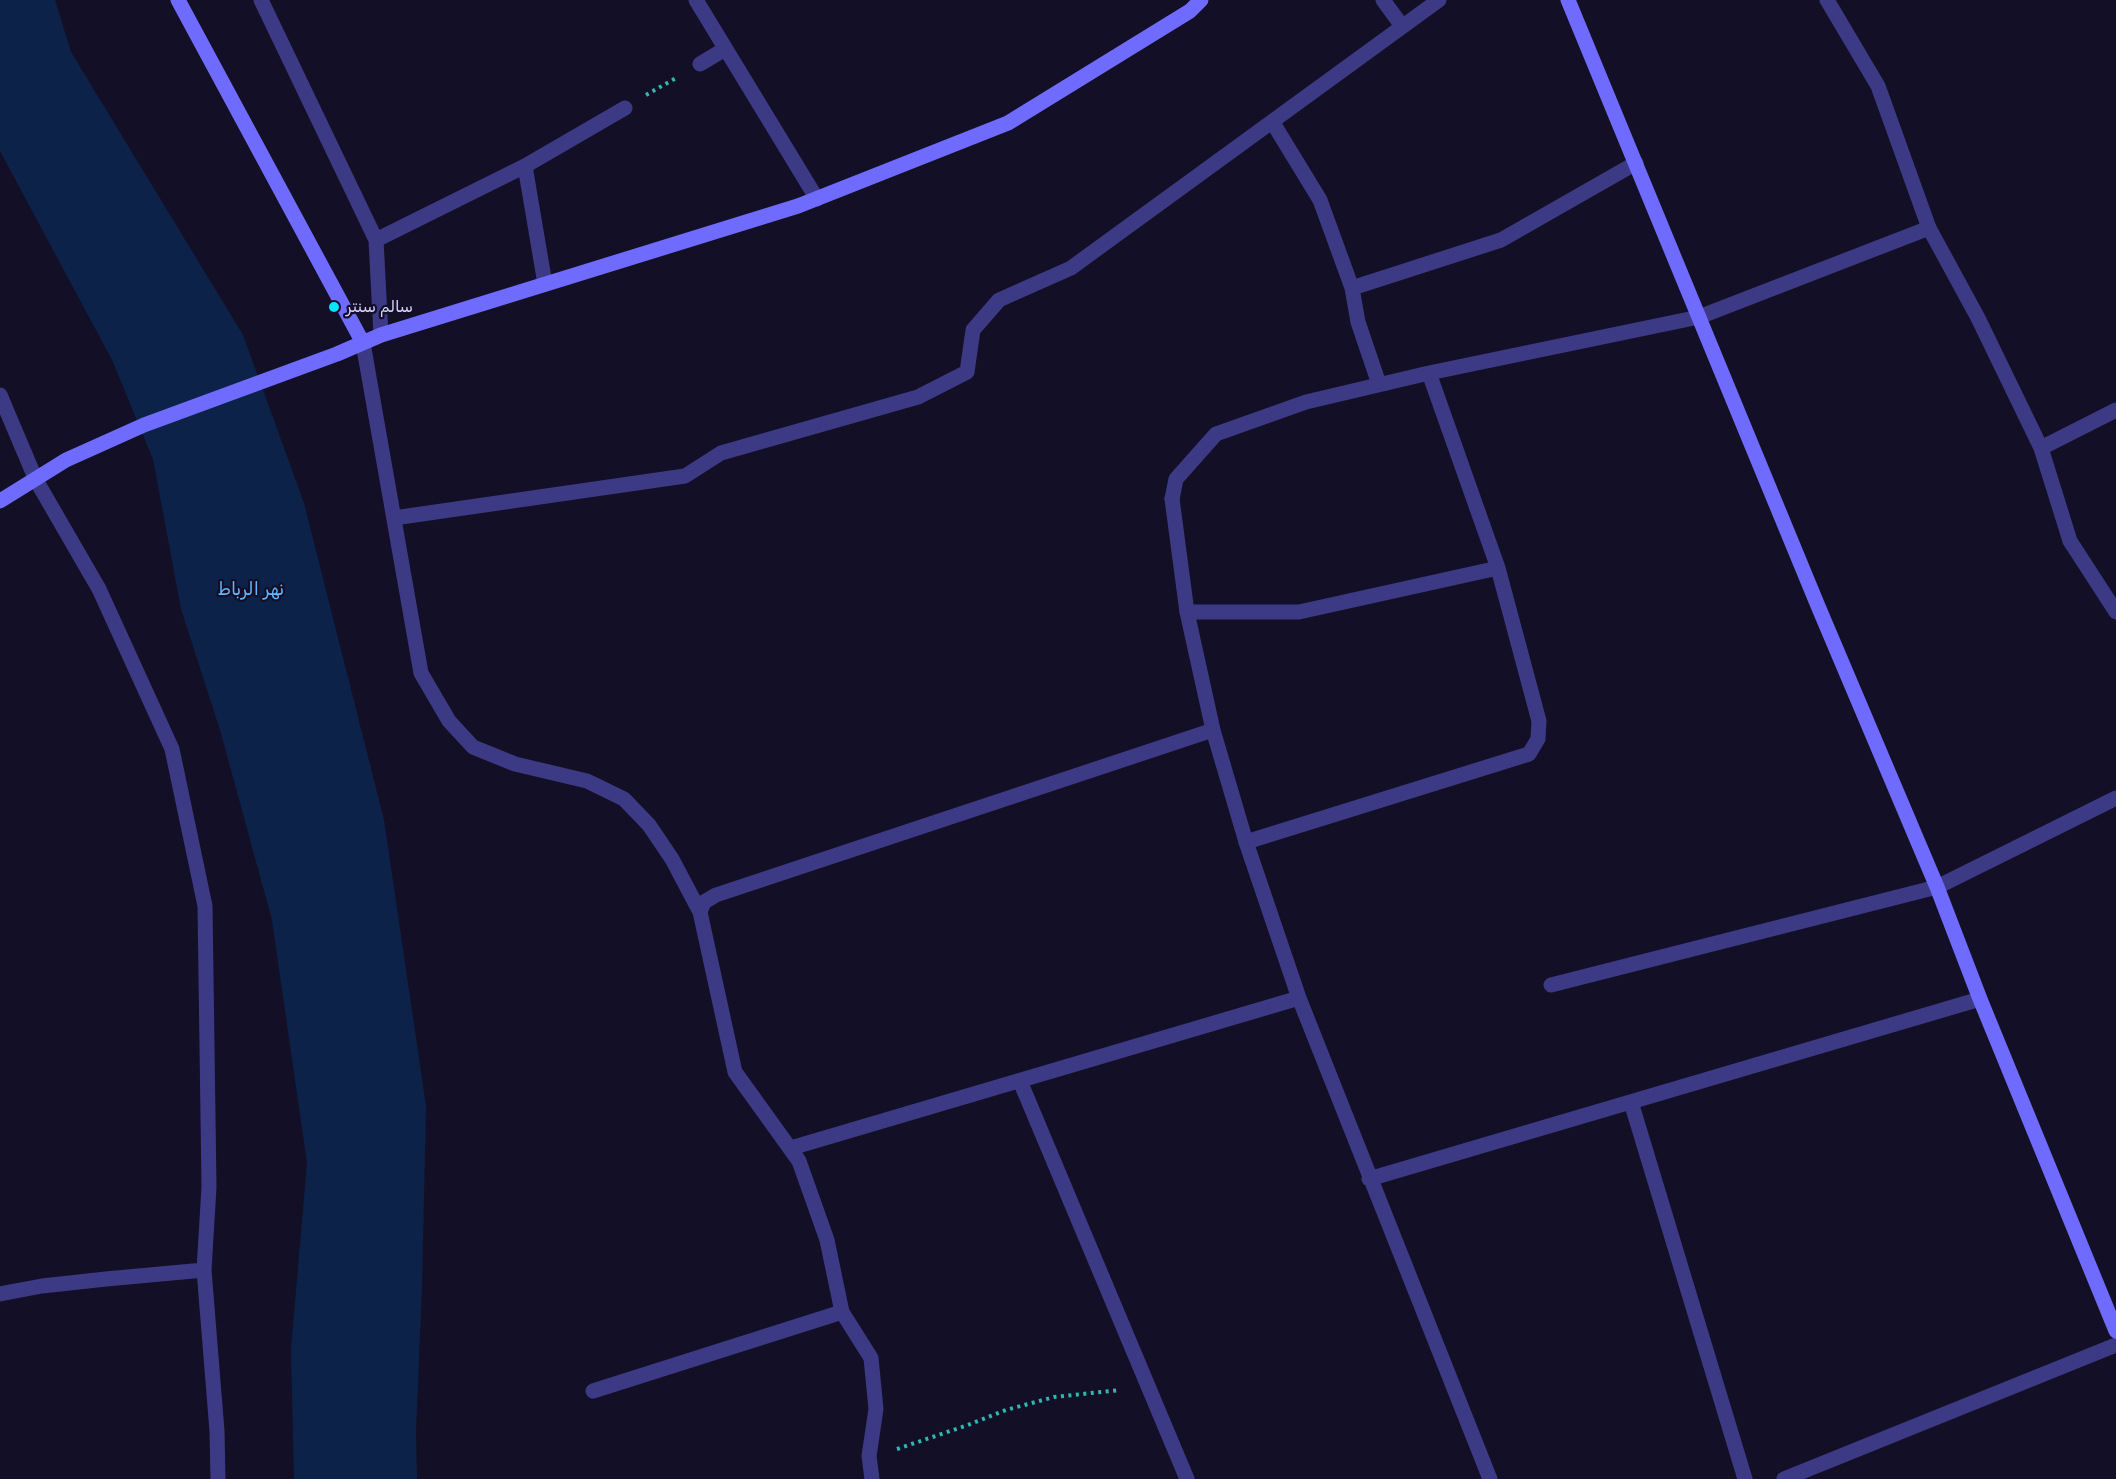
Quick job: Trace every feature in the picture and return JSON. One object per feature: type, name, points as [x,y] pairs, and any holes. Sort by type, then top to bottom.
[{"type":"street","points":[[178,0],[363,343],[421,673],[449,721],[473,747],[515,764],[587,781],[624,799],[649,825],[672,859],[700,912],[735,1072],[792,1148],[799,1161],[827,1240],[843,1312],[871,1358],[876,1409],[869,1456],[872,1479]]},
{"type":"street","points":[[261,0],[376,240],[381,335]]},
{"type":"street","points":[[696,0],[817,199]]},
{"type":"street","points":[[0,501],[66,460],[144,425],[337,354],[381,335],[798,206],[1008,123],[1191,11],[1202,0]]},
{"type":"street","points":[[1383,0],[1402,26]]},
{"type":"street","points":[[394,518],[685,476],[721,453],[918,397],[966,372],[974,330],[999,300],[1071,268],[1439,0]]},
{"type":"street","points":[[1568,0],[1818,606],[1937,887],[1980,999],[2116,1331]]},
{"type":"street","points":[[1827,0],[1878,86],[1929,228],[1978,318],[2041,448],[2070,541],[2116,612]]},
{"type":"street","points":[[700,64],[725,49]]},
{"type":"street","points":[[376,240],[525,166],[625,108]]},
{"type":"street","points":[[1273,123],[1320,200],[1352,288],[1358,322],[1379,384]]},
{"type":"street","points":[[1352,288],[1501,240],[1636,163]]},
{"type":"street","points":[[525,166],[545,284]]},
{"type":"street","points":[[1490,1479],[1299,998],[1246,842],[1213,730],[1187,612],[1172,499],[1176,479],[1216,434],[1306,402],[1429,373],[1700,317],[1929,228]]},
{"type":"street","points":[[1246,842],[1529,754],[1538,739],[1539,721],[1498,568],[1429,373]]},
{"type":"street","points":[[0,395],[36,480],[99,589],[172,749],[206,906],[209,1188],[204,1270],[217,1431],[218,1479]]},
{"type":"street","points":[[2041,448],[2116,410]]},
{"type":"street","points":[[1187,612],[1299,612],[1498,568]]},
{"type":"street","points":[[700,912],[704,902],[716,895],[1213,730]]},
{"type":"street","points":[[1551,985],[1937,887],[2116,798]]},
{"type":"street","points":[[792,1148],[1299,998]]},
{"type":"street","points":[[1369,1179],[1980,999]]},
{"type":"street","points":[[1020,1081],[1187,1479]]},
{"type":"street","points":[[1631,1102],[1745,1479]]},
{"type":"street","points":[[0,1294],[42,1286],[204,1270]]},
{"type":"street","points":[[593,1391],[843,1312]]},
{"type":"street","points":[[1784,1479],[2116,1345]]},
{"type":"path","points":[[625,108],[700,64]]},
{"type":"path","points":[[869,1456],[914,1444],[1006,1410],[1054,1397],[1148,1386]]},
{"type":"water","name":"نهر الرباط","points":[[0,0],[55,0],[71,52],[243,335],[304,503],[384,820],[426,1106],[416,1433],[417,1479],[294,1479],[291,1349],[307,1163],[272,920],[220,730],[181,609],[153,459],[112,360],[0,151]]},
{"type":"place","name":"سالم سنتر","points":[[334,307]]}]
